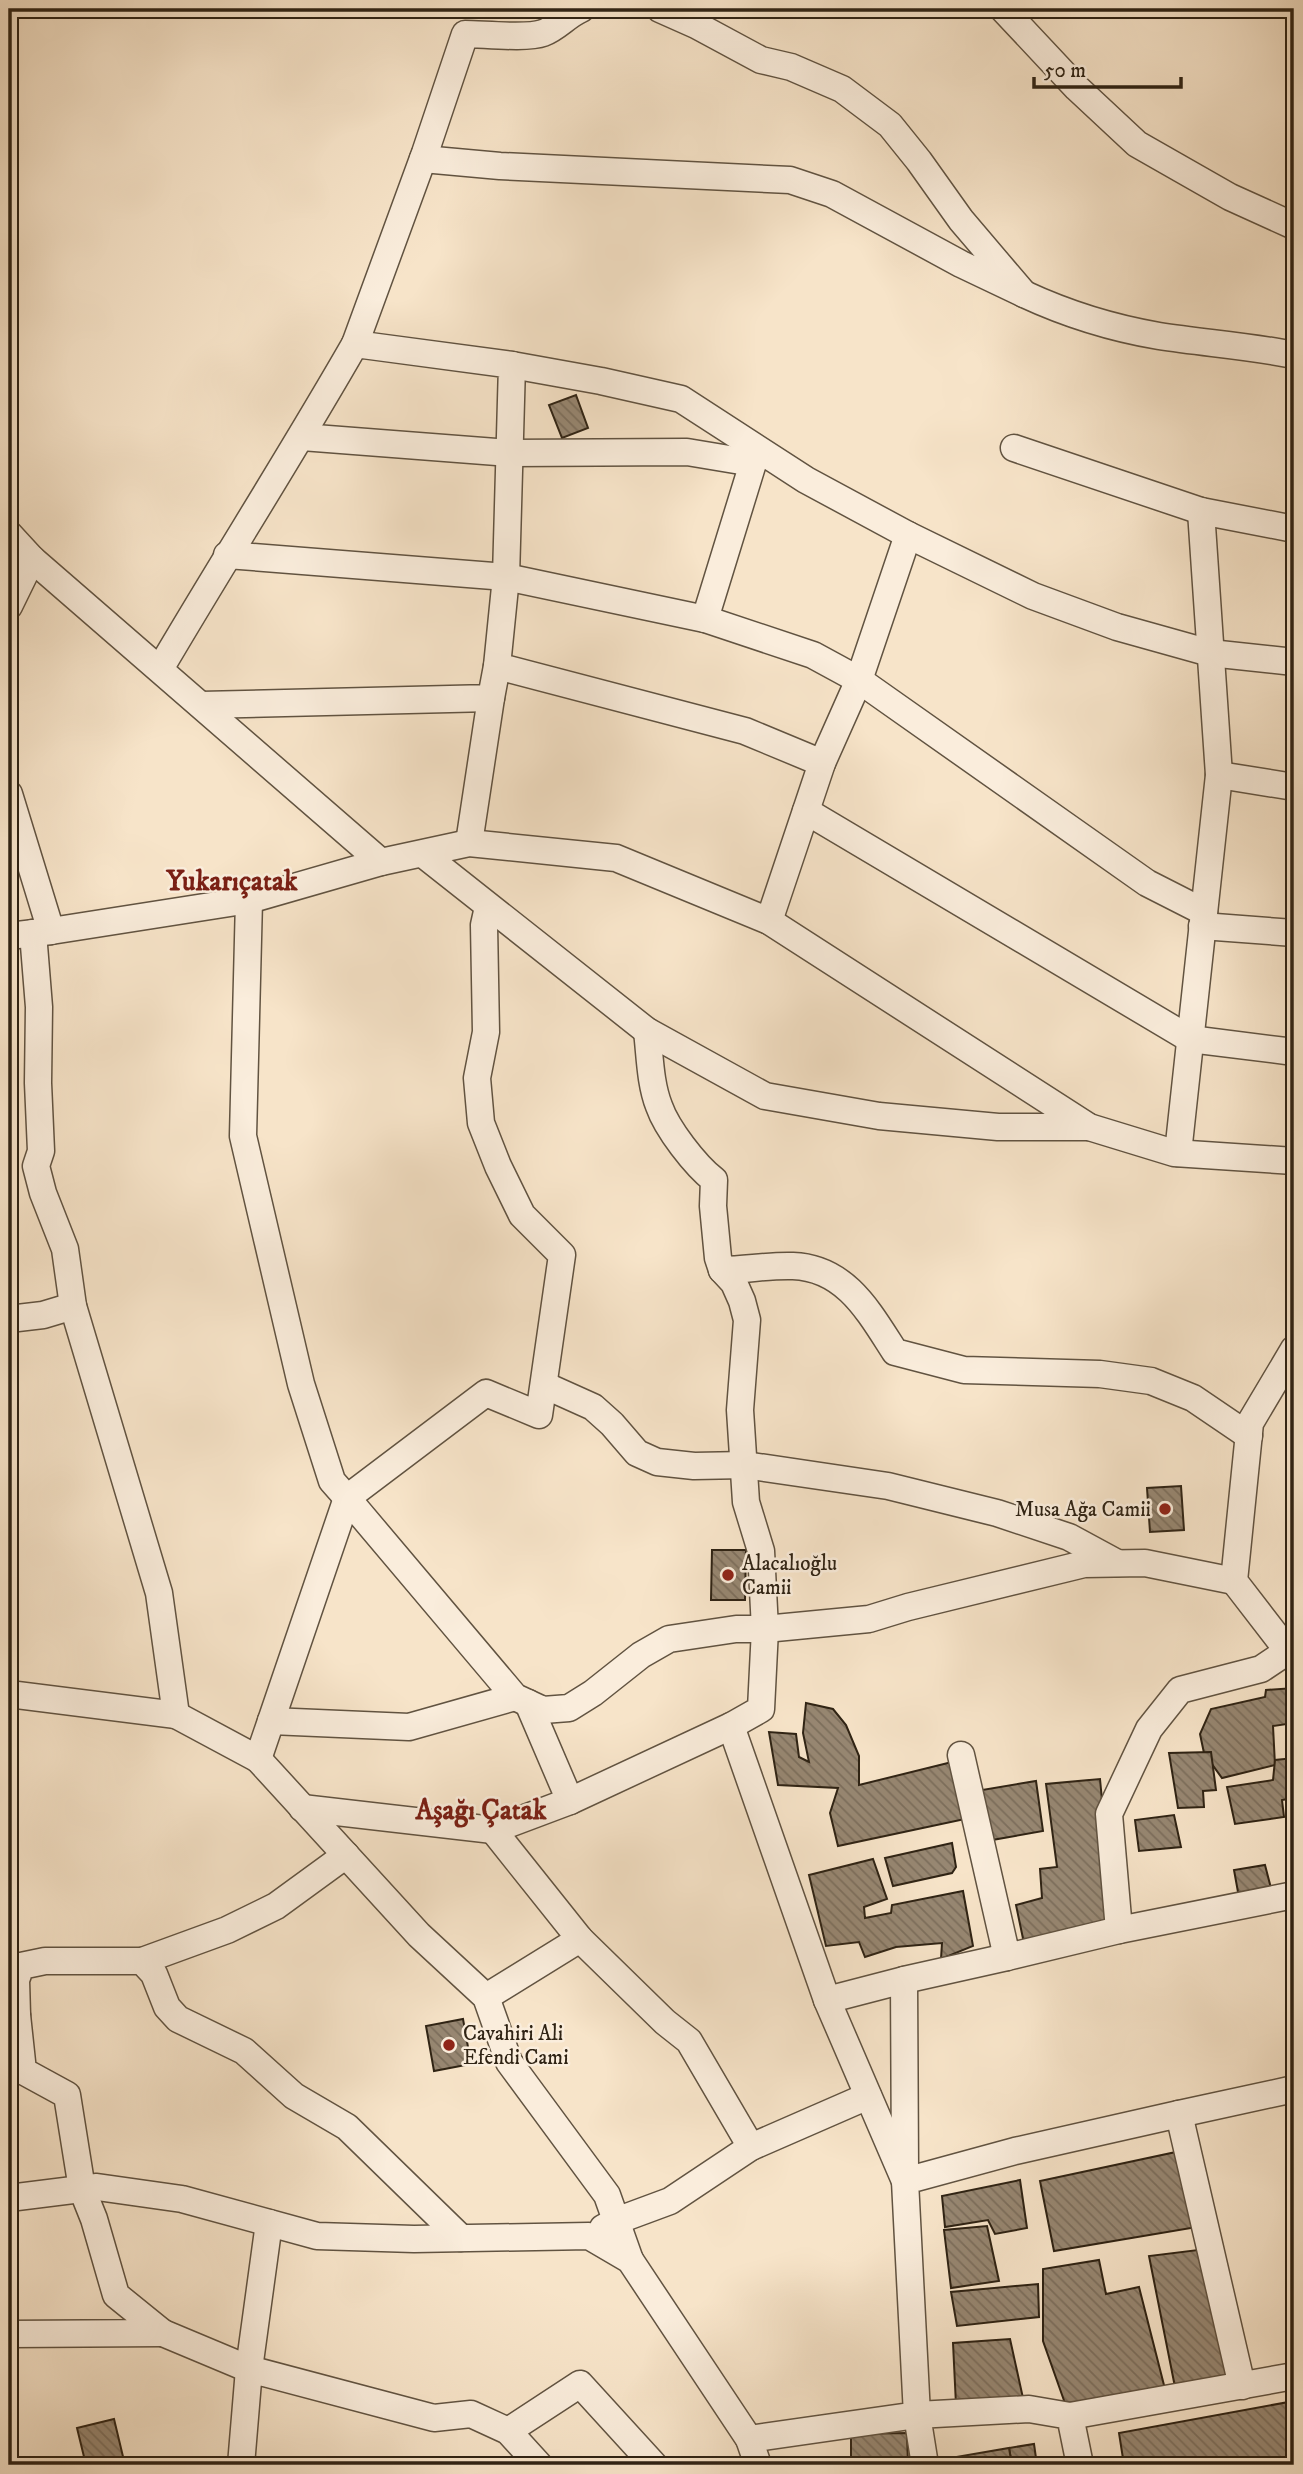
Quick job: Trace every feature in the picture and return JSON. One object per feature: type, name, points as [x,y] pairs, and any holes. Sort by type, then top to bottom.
[{"type":"street","points":[[160,669],[227,555],[302,437],[355,344],[423,159],[465,34],[544,33],[570,13],[581,9]]},
{"type":"street","points":[[660,9],[761,60],[791,67],[842,89],[890,125],[961,220],[1024,294]]},
{"type":"street","points":[[1003,9],[1077,88],[1137,144],[1230,197],[1294,226]]},
{"type":"street","points":[[423,159],[524,168],[790,180],[832,194],[961,264],[1050,306],[1096,322],[1294,355]]},
{"type":"street","points":[[355,344],[512,365],[681,399],[755,456],[1033,596],[1116,627],[1209,653],[1294,662]]},
{"type":"street","points":[[469,843],[497,666],[506,577],[512,365]]},
{"type":"street","points":[[302,437],[510,453],[687,452],[755,456]]},
{"type":"street","points":[[1014,447],[1201,511],[1294,529]]},
{"type":"street","points":[[705,619],[755,456]]},
{"type":"street","points":[[1178,1153],[1219,775],[1201,511]]},
{"type":"street","points":[[9,534],[32,559],[381,862]]},
{"type":"street","points":[[769,921],[822,763],[859,680],[908,535]]},
{"type":"street","points":[[227,555],[506,577],[705,619],[813,655],[859,680],[1147,883],[1203,919],[1294,933]]},
{"type":"street","points":[[9,606],[32,559]]},
{"type":"street","points":[[497,666],[745,732],[822,763]]},
{"type":"street","points":[[201,705],[491,698]]},
{"type":"street","points":[[1219,775],[1294,787]]},
{"type":"street","points":[[9,794],[31,933],[39,1007],[41,1151],[36,1166],[43,1193],[65,1249],[74,1306],[159,1593],[176,1715]]},
{"type":"street","points":[[807,811],[1190,1040],[1294,1052]]},
{"type":"street","points":[[31,933],[249,900],[381,862],[469,843],[616,858],[769,921],[1089,1127]]},
{"type":"street","points":[[423,854],[647,1031],[765,1096],[879,1116],[998,1127],[1089,1127],[1178,1153],[1294,1161]]},
{"type":"street","points":[[249,900],[243,1136],[301,1384],[332,1481],[522,1700],[570,1801]]},
{"type":"street","points":[[258,1759],[347,1498],[486,1393],[540,1415],[562,1255],[522,1215],[481,1123],[477,1078],[486,1032],[484,925],[488,907]]},
{"type":"street","points":[[302,1808],[493,1830],[570,1801],[731,1726],[761,1709],[765,1629],[761,1551],[746,1502],[740,1410],[747,1320],[734,1283],[722,1270],[718,1258],[714,1180],[687,1150],[659,1108],[647,1031]]},
{"type":"street","points":[[722,1270],[794,1266],[831,1274],[864,1305],[895,1352],[964,1370],[1100,1374],[1151,1381],[1193,1398],[1249,1436]]},
{"type":"street","points":[[9,1319],[43,1315],[74,1306]]},
{"type":"street","points":[[1234,1581],[1250,1423],[1294,1349]]},
{"type":"street","points":[[544,1385],[593,1407],[637,1453],[657,1462],[694,1466],[744,1465],[888,1486],[997,1513],[1069,1537],[1118,1564]]},
{"type":"street","points":[[271,1721],[409,1727],[522,1700],[543,1710],[569,1708],[593,1693],[641,1655],[670,1639],[736,1629],[765,1629],[869,1619],[1084,1564],[1145,1563],[1234,1581],[1291,1652],[1261,1669],[1180,1690],[1149,1729],[1109,1814],[1119,1930]]},
{"type":"street","points":[[9,1694],[176,1715],[258,1759],[419,1935],[486,1997],[509,2062],[607,2195],[630,2260],[748,2439],[758,2465]]},
{"type":"street","points":[[731,1726],[827,2000],[905,2181]]},
{"type":"street","points":[[961,1755],[1007,1957]]},
{"type":"street","points":[[493,1830],[580,1938],[665,2022],[689,2041],[751,2147]]},
{"type":"street","points":[[346,1855],[275,1906],[227,1930],[142,1961],[45,1961],[21,1966],[16,1980],[13,2014],[23,2071],[67,2095],[82,2189],[94,2219],[116,2295],[163,2333],[249,2369],[434,2418],[471,2414],[508,2431],[539,2465]]},
{"type":"street","points":[[827,2000],[1119,1930],[1294,1895]]},
{"type":"street","points":[[486,1997],[553,1958],[580,1938]]},
{"type":"street","points":[[142,1961],[154,1974],[167,2007],[177,2019],[244,2051],[294,2096],[347,2127],[461,2238]]},
{"type":"street","points":[[904,1980],[905,2181],[917,2414],[925,2465]]},
{"type":"street","points":[[905,2181],[1014,2151],[1294,2089]]},
{"type":"street","points":[[9,2198],[97,2187],[182,2199],[317,2236],[414,2239],[589,2236],[616,2221],[670,2200],[751,2147],[868,2096]]},
{"type":"street","points":[[1179,2114],[1241,2386]]},
{"type":"street","points":[[241,2465],[249,2369],[269,2223]]},
{"type":"street","points":[[589,2236],[630,2260]]},
{"type":"street","points":[[9,2334],[163,2333]]},
{"type":"street","points":[[748,2439],[917,2414],[1029,2409],[1070,2416],[1294,2376]]},
{"type":"street","points":[[508,2431],[580,2384],[654,2465]]},
{"type":"street","points":[[1070,2416],[1080,2465]]},
{"type":"building","points":[[576,395],[588,428],[562,438],[549,405]]},
{"type":"building","name":"Musa Ağa Camii","points":[[1181,1486],[1184,1530],[1150,1532],[1147,1488]]},
{"type":"building","name":"Alacalıoğlu Camii","points":[[712,1550],[746,1550],[745,1600],[711,1600]]},
{"type":"building","points":[[1294,1688],[1294,1723],[1273,1726],[1275,1765],[1222,1778],[1204,1753],[1200,1734],[1211,1709],[1265,1697],[1266,1690]]},
{"type":"building","points":[[806,1703],[833,1709],[846,1725],[859,1756],[859,1785],[956,1761],[965,1819],[838,1846],[830,1813],[838,1788],[778,1785],[769,1732],[796,1734],[799,1757],[809,1762],[803,1733]]},
{"type":"building","points":[[1211,1752],[1216,1790],[1203,1791],[1204,1807],[1178,1808],[1169,1753]]},
{"type":"building","points":[[1294,1758],[1294,1798],[1282,1800],[1284,1817],[1235,1824],[1227,1787],[1273,1780],[1275,1760]]},
{"type":"building","points":[[1100,1779],[1114,1927],[1025,1948],[1016,1905],[1042,1898],[1040,1869],[1057,1867],[1046,1784]]},
{"type":"building","points":[[1036,1781],[1043,1831],[992,1840],[982,1790]]},
{"type":"building","points":[[1174,1815],[1181,1847],[1139,1851],[1135,1820]]},
{"type":"building","points":[[952,1843],[956,1867],[952,1873],[893,1886],[885,1858]]},
{"type":"building","points":[[873,1859],[887,1899],[864,1907],[865,1918],[891,1913],[892,1905],[963,1891],[973,1946],[941,1959],[942,1943],[896,1947],[865,1957],[859,1942],[826,1946],[809,1875]]},
{"type":"building","points":[[1265,1865],[1273,1896],[1240,1903],[1234,1870]]},
{"type":"building","name":"Cavahiri Ali Efendi Cami","points":[[463,2019],[471,2064],[434,2071],[426,2026]]},
{"type":"building","points":[[1176,2152],[1197,2227],[1054,2251],[1040,2181]]},
{"type":"building","points":[[1020,2180],[1027,2228],[995,2234],[988,2220],[945,2227],[942,2196]]},
{"type":"building","points":[[987,2226],[999,2281],[951,2288],[944,2230]]},
{"type":"building","points":[[1206,2249],[1237,2382],[1176,2392],[1149,2256]]},
{"type":"building","points":[[1099,2260],[1106,2294],[1139,2287],[1166,2393],[1067,2409],[1043,2341],[1043,2269]]},
{"type":"building","points":[[1038,2284],[1039,2317],[957,2326],[951,2292]]},
{"type":"building","points":[[1010,2339],[1023,2398],[956,2405],[953,2343]]},
{"type":"building","points":[[1294,2401],[1294,2465],[1124,2465],[1119,2433]]},
{"type":"building","points":[[114,2419],[125,2465],[86,2465],[77,2428]]},
{"type":"building","points":[[907,2433],[908,2465],[851,2465],[851,2434]]},
{"type":"building","points":[[1034,2444],[1037,2465],[1012,2465],[1009,2448]]},
{"type":"building","points":[[1009,2448],[1012,2465],[957,2465],[956,2457]]},
{"type":"building","points":[[842,2459],[843,2465],[801,2465]]},
{"type":"place","name":"Musa Ağa Camii","points":[[1165,1509]]},
{"type":"place","name":"Alacalıoğlu Camii","points":[[728,1575]]},
{"type":"place","name":"Cavahiri Ali Efendi Cami","points":[[449,2045]]},
{"type":"district","name":"Yukarıçatak","points":[[232,880]]},
{"type":"district","name":"Aşağı Çatak","points":[[481,1809]]}]
